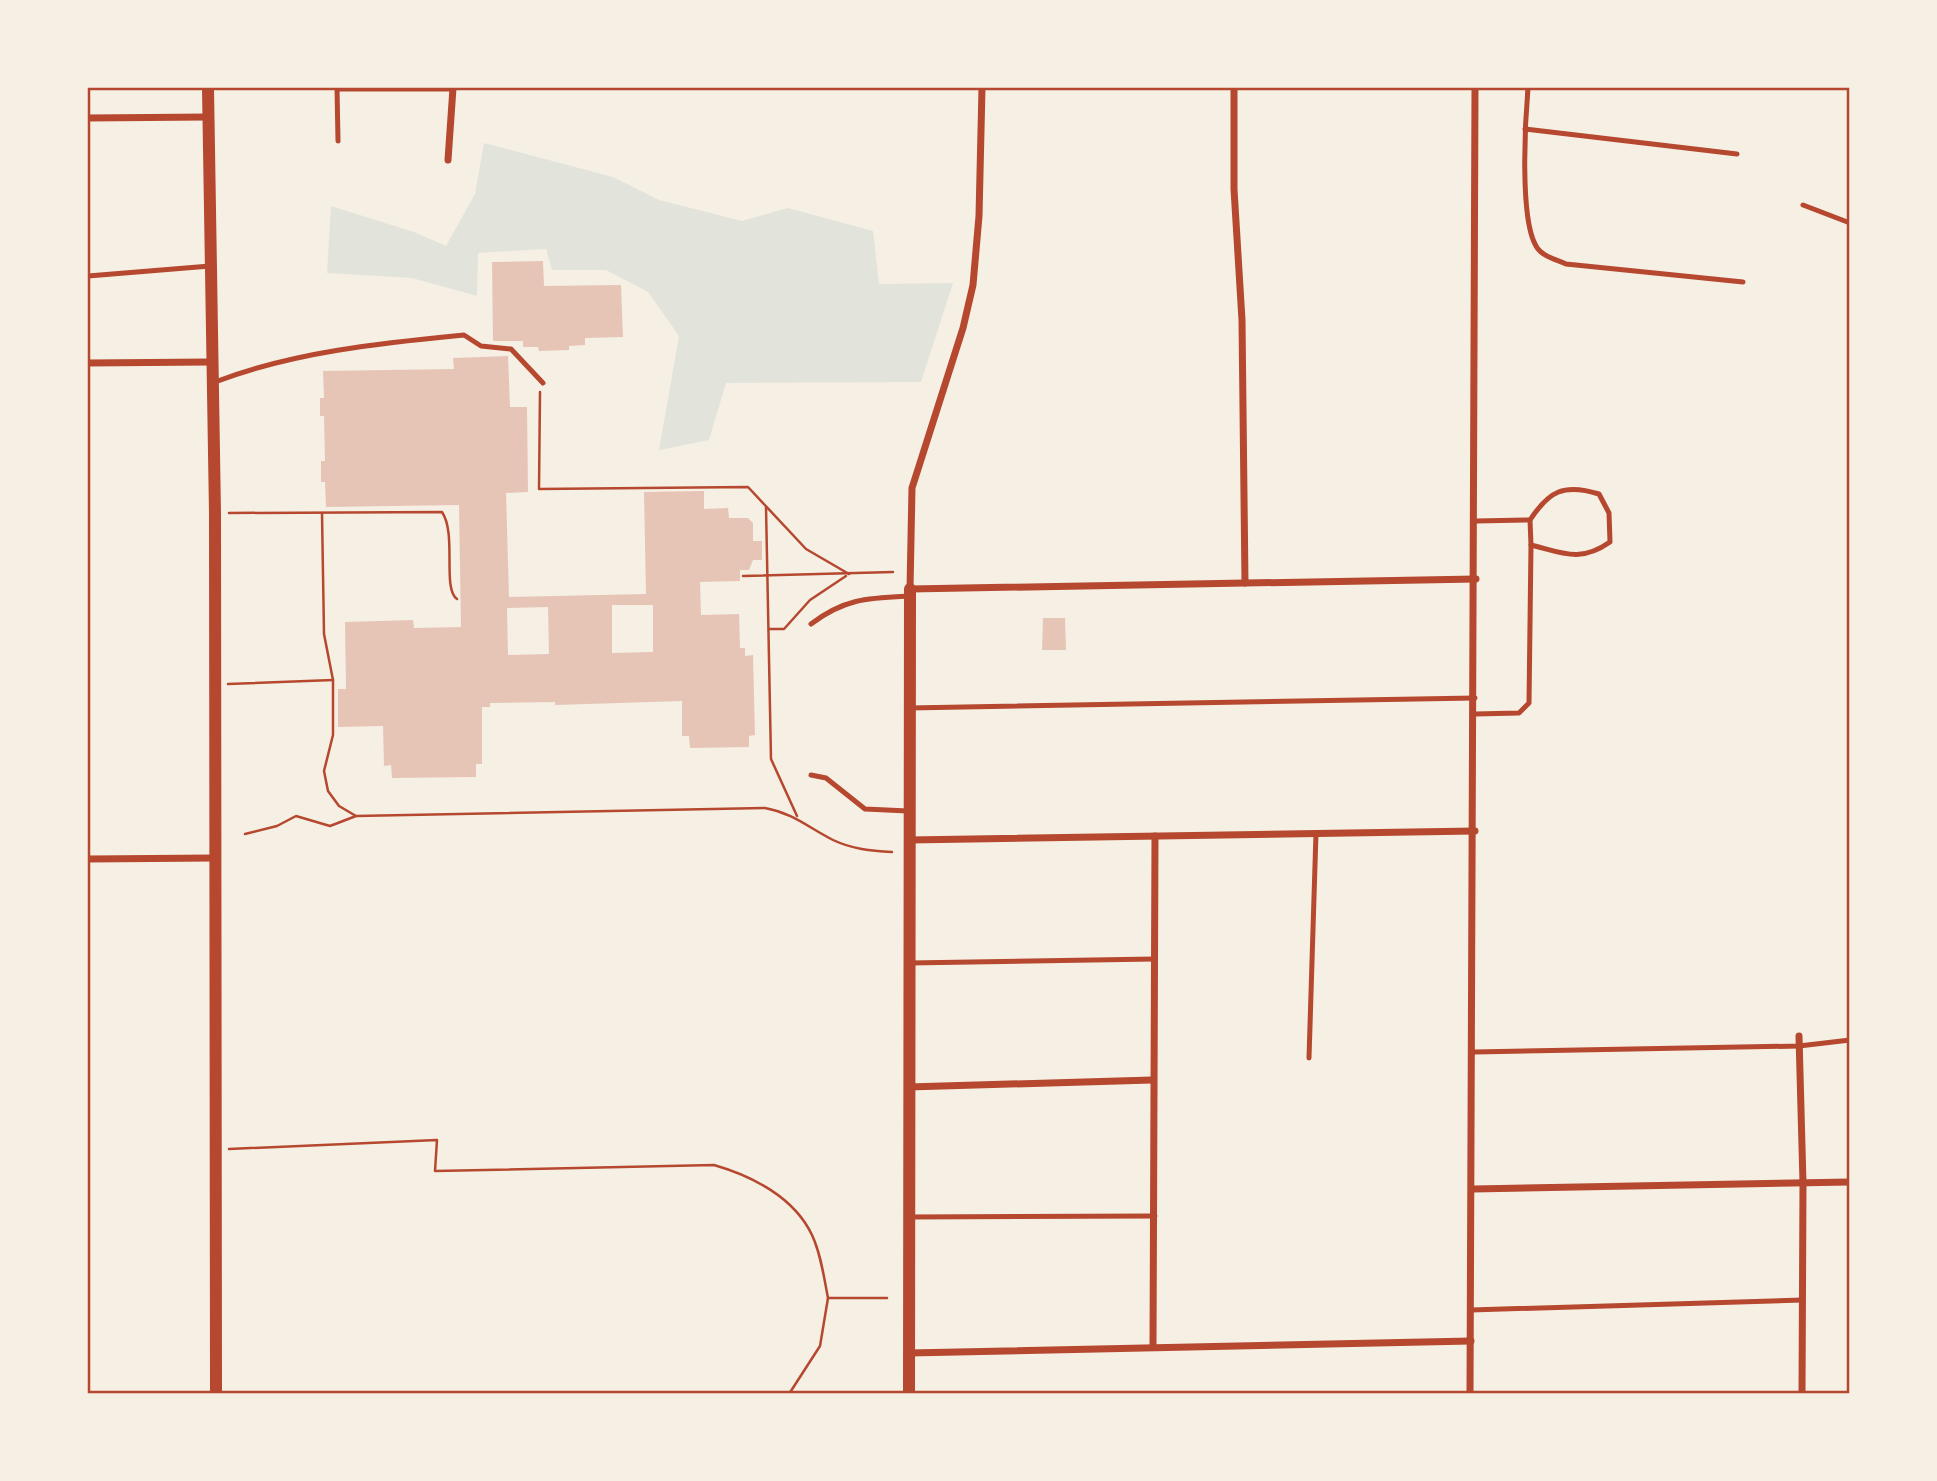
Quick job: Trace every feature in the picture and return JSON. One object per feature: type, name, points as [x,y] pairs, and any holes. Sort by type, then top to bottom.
[{"type":"street","points":[[208,88],[210,362],[215,513],[216,1394]]},
{"type":"street","points":[[448,160],[453,88]]},
{"type":"street","points":[[909,1394],[909,708],[912,488],[967,317],[973,285],[979,205],[982,88]]},
{"type":"street","points":[[1234,88],[1234,190],[1242,320],[1245,583]]},
{"type":"street","points":[[1470,1394],[1476,579],[1475,88]]},
{"type":"street","points":[[88,118],[208,117]]},
{"type":"street","points":[[88,363],[210,362]]},
{"type":"street","points":[[910,593],[1476,579]]},
{"type":"street","points":[[909,840],[1475,831]]},
{"type":"street","points":[[1153,1348],[1155,836]]},
{"type":"street","points":[[88,859],[214,858]]},
{"type":"street","points":[[1799,1036],[1803,1183],[1802,1394]]},
{"type":"street","points":[[908,1087],[1152,1080]]},
{"type":"street","points":[[1473,1189],[1850,1182]]},
{"type":"street","points":[[909,1353],[1471,1341]]},
{"type":"lane","points":[[338,141],[337,88],[453,88]]},
{"type":"lane","points":[[1528,88],[1525,129],[1530,230],[1535,247],[1547,256],[1566,264],[1744,282]]},
{"type":"lane","points":[[1525,129],[1737,154]]},
{"type":"lane","points":[[1803,205],[1850,223]]},
{"type":"lane","points":[[88,276],[211,266]]},
{"type":"lane","points":[[212,384],[250,369],[289,360],[464,335],[481,346],[512,349],[543,383]]},
{"type":"lane","points":[[1475,714],[1519,713],[1529,702],[1530,520],[1545,498],[1566,489],[1599,494],[1609,513],[1610,542],[1595,552],[1568,556],[1531,545]]},
{"type":"lane","points":[[1475,521],[1530,520]]},
{"type":"lane","points":[[811,624],[827,611],[855,599],[910,593]]},
{"type":"lane","points":[[909,708],[1475,698]]},
{"type":"lane","points":[[811,775],[826,778],[865,809],[909,811]]},
{"type":"lane","points":[[1309,1058],[1316,833]]},
{"type":"lane","points":[[909,963],[1154,959]]},
{"type":"lane","points":[[1474,1052],[1800,1046],[1850,1040]]},
{"type":"lane","points":[[908,1217],[1154,1216]]},
{"type":"lane","points":[[1471,1310],[1802,1300]]},
{"type":"path","points":[[543,383],[538,401],[539,489],[748,487],[806,549],[849,574]]},
{"type":"path","points":[[766,507],[771,759],[799,818]]},
{"type":"path","points":[[215,513],[442,512],[450,530],[450,589],[457,599]]},
{"type":"path","points":[[322,513],[324,634],[333,680],[333,735],[324,771],[328,791],[339,806],[356,816]]},
{"type":"path","points":[[743,576],[893,572]]},
{"type":"path","points":[[769,629],[783,629],[810,600],[849,574]]},
{"type":"path","points":[[215,684],[333,680]]},
{"type":"path","points":[[245,834],[277,826],[296,816],[330,826],[356,816],[765,808],[799,818],[833,840],[853,847],[892,852]]},
{"type":"path","points":[[215,1149],[437,1140],[436,1171],[714,1165],[752,1178],[772,1189],[812,1234],[828,1298],[820,1346],[789,1394]]},
{"type":"path","points":[[828,1298],[887,1298]]},
{"type":"shaded area","points":[[484,143],[613,177],[659,200],[742,221],[788,208],[873,231],[879,284],[953,283],[921,382],[726,383],[709,440],[659,450],[679,336],[648,292],[606,270],[552,270],[546,249],[478,253],[477,296],[412,278],[327,273],[331,206],[414,232],[446,246],[475,194]]},
{"type":"building","points":[[543,261],[544,286],[621,285],[623,337],[585,338],[585,345],[569,346],[569,350],[539,351],[538,347],[523,347],[523,341],[493,341],[492,262]]},
{"type":"building","points":[[508,356],[510,407],[527,407],[528,492],[506,493],[509,597],[646,594],[644,492],[704,491],[704,509],[728,508],[729,518],[748,518],[753,523],[753,541],[762,541],[762,560],[753,560],[749,570],[740,570],[740,581],[700,582],[701,615],[739,614],[740,648],[745,648],[745,656],[753,655],[755,735],[749,736],[749,747],[690,748],[689,736],[682,736],[682,701],[555,705],[555,702],[490,703],[490,707],[482,707],[482,764],[476,764],[476,777],[392,778],[391,765],[384,766],[383,726],[338,727],[338,689],[346,689],[345,622],[413,620],[414,628],[461,627],[459,505],[326,507],[325,482],[321,482],[321,461],[325,461],[324,416],[320,416],[320,398],[324,398],[323,371],[454,369],[453,358]],"holes":[[[612,605],[653,605],[653,652],[612,653]],[[548,607],[549,654],[508,655],[507,608]]]},
{"type":"building","points":[[1043,618],[1065,618],[1066,650],[1042,650]]}]
